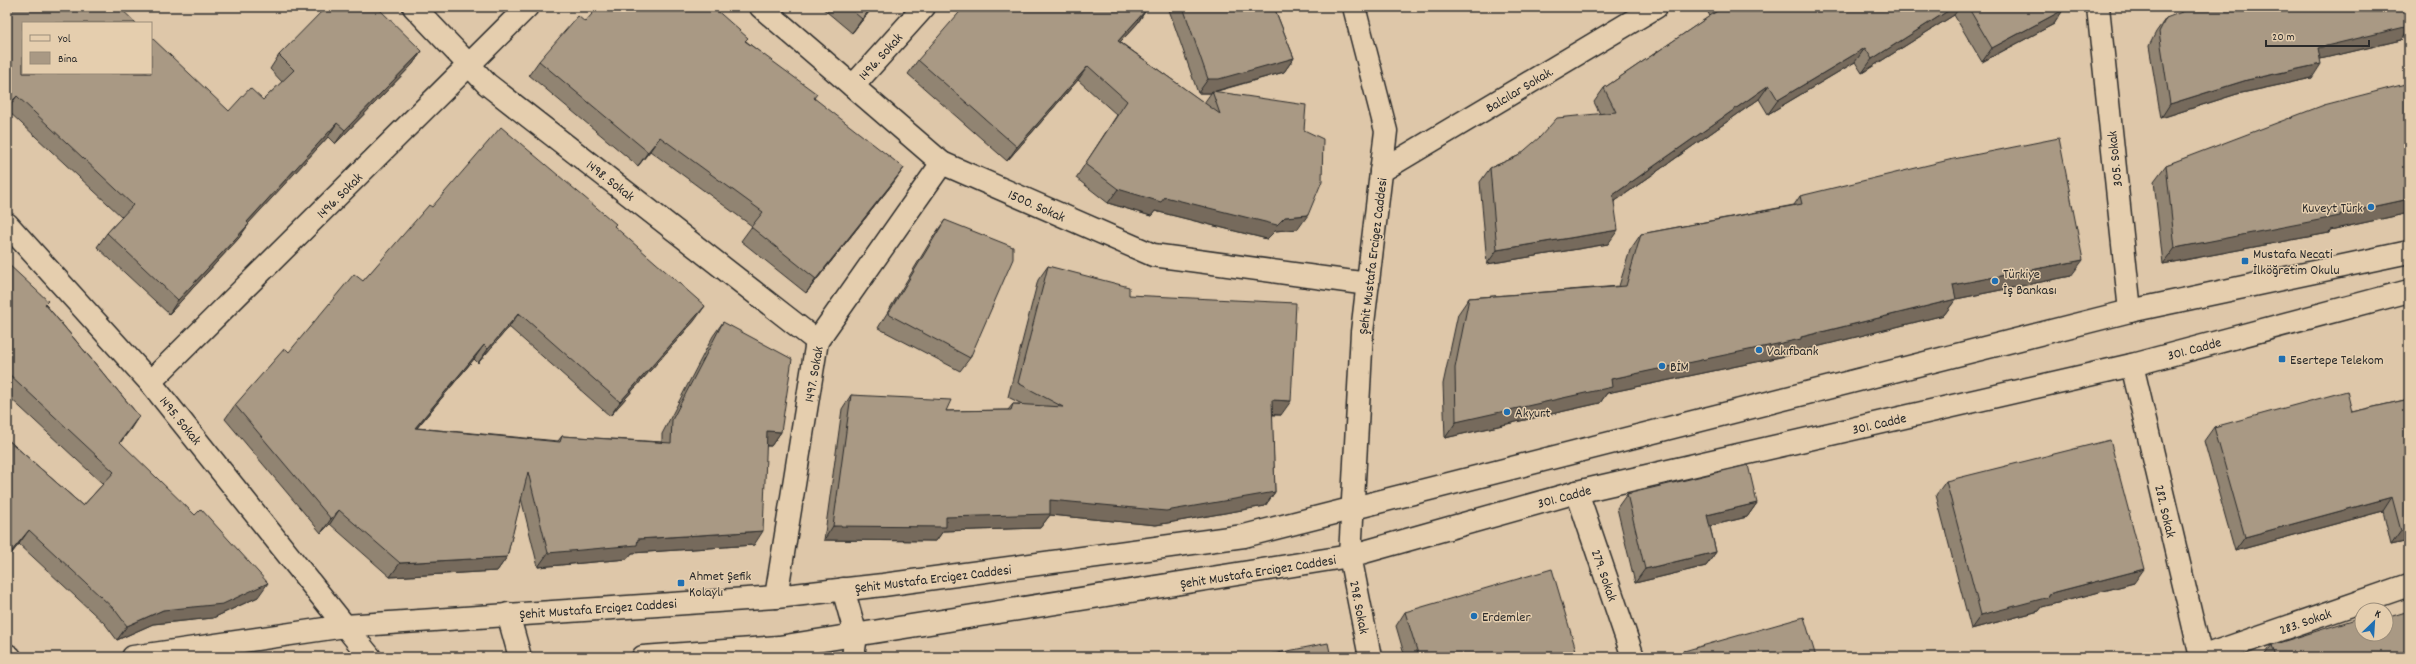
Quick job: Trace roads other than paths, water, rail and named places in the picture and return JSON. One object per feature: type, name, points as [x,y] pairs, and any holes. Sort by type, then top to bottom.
[{"type":"main road","name":"1498. Sokak","points":[[414,7],[487,84],[817,341]]},
{"type":"main road","name":"1496. Sokak","points":[[150,382],[470,66],[527,7]]},
{"type":"main road","name":"1500. Sokak","points":[[761,7],[942,163],[1153,255],[1368,284]]},
{"type":"main road","name":"1496. Sokak","points":[[853,86],[924,7]]},
{"type":"main road","name":"Şehit Mustafa Ercigez Caddesi","points":[[643,657],[779,647],[1350,556],[1362,332],[1386,131],[1354,7]]},
{"type":"main road","name":"Balcılar Sokak.","points":[[1381,171],[1656,7]]},
{"type":"main road","name":"305. Sokak","points":[[2098,7],[2130,311]]},
{"type":"main road","name":"1497. Sokak","points":[[776,597],[817,341],[942,163]]},
{"type":"main road","name":"1495. Sokak","points":[[7,224],[150,382],[345,626]]},
{"type":"main road","points":[[1353,509],[2130,311],[2409,252]]},
{"type":"main road","name":"301. Cadde","points":[[1350,556],[1577,492],[2132,365],[2409,291]]},
{"type":"main road","name":"282. Sokak","points":[[2132,365],[2201,657]]},
{"type":"main road","name":"279. Sokak","points":[[1577,492],[1633,657]]},
{"type":"main road","name":"Şehit Mustafa Ercigez Caddesi","points":[[132,657],[345,626],[776,597],[843,589],[1244,536],[1353,509]]},
{"type":"main road","name":"298. Sokak","points":[[1350,556],[1370,657]]},
{"type":"main road","name":"283. Sokak","points":[[2201,657],[2409,585]]},
{"type":"main road","points":[[843,589],[856,635],[853,657]]},
{"type":"main road","name":"Şehit Mustafa Ercigez Caddesi","points":[[508,614],[520,657]]},
{"type":"main road","points":[[345,626],[370,657]]},
{"type":"place","name":"Kuveyt Türk","points":[[2371,207]]},
{"type":"place","name":"Mustafa Necati İlköğretim Okulu","points":[[2245,261]]},
{"type":"place","name":"Türkiye İş Bankası","points":[[1995,281]]},
{"type":"place","name":"Vakıfbank","points":[[1759,350]]},
{"type":"place","name":"Esertepe Telekom","points":[[2282,359]]},
{"type":"place","name":"BİM","points":[[1662,366]]},
{"type":"place","name":"Akyurt","points":[[1507,412]]},
{"type":"place","name":"Ahmet Şefik Kolaylı","points":[[681,583]]},
{"type":"place","name":"Erdemler","points":[[1474,616]]}]
